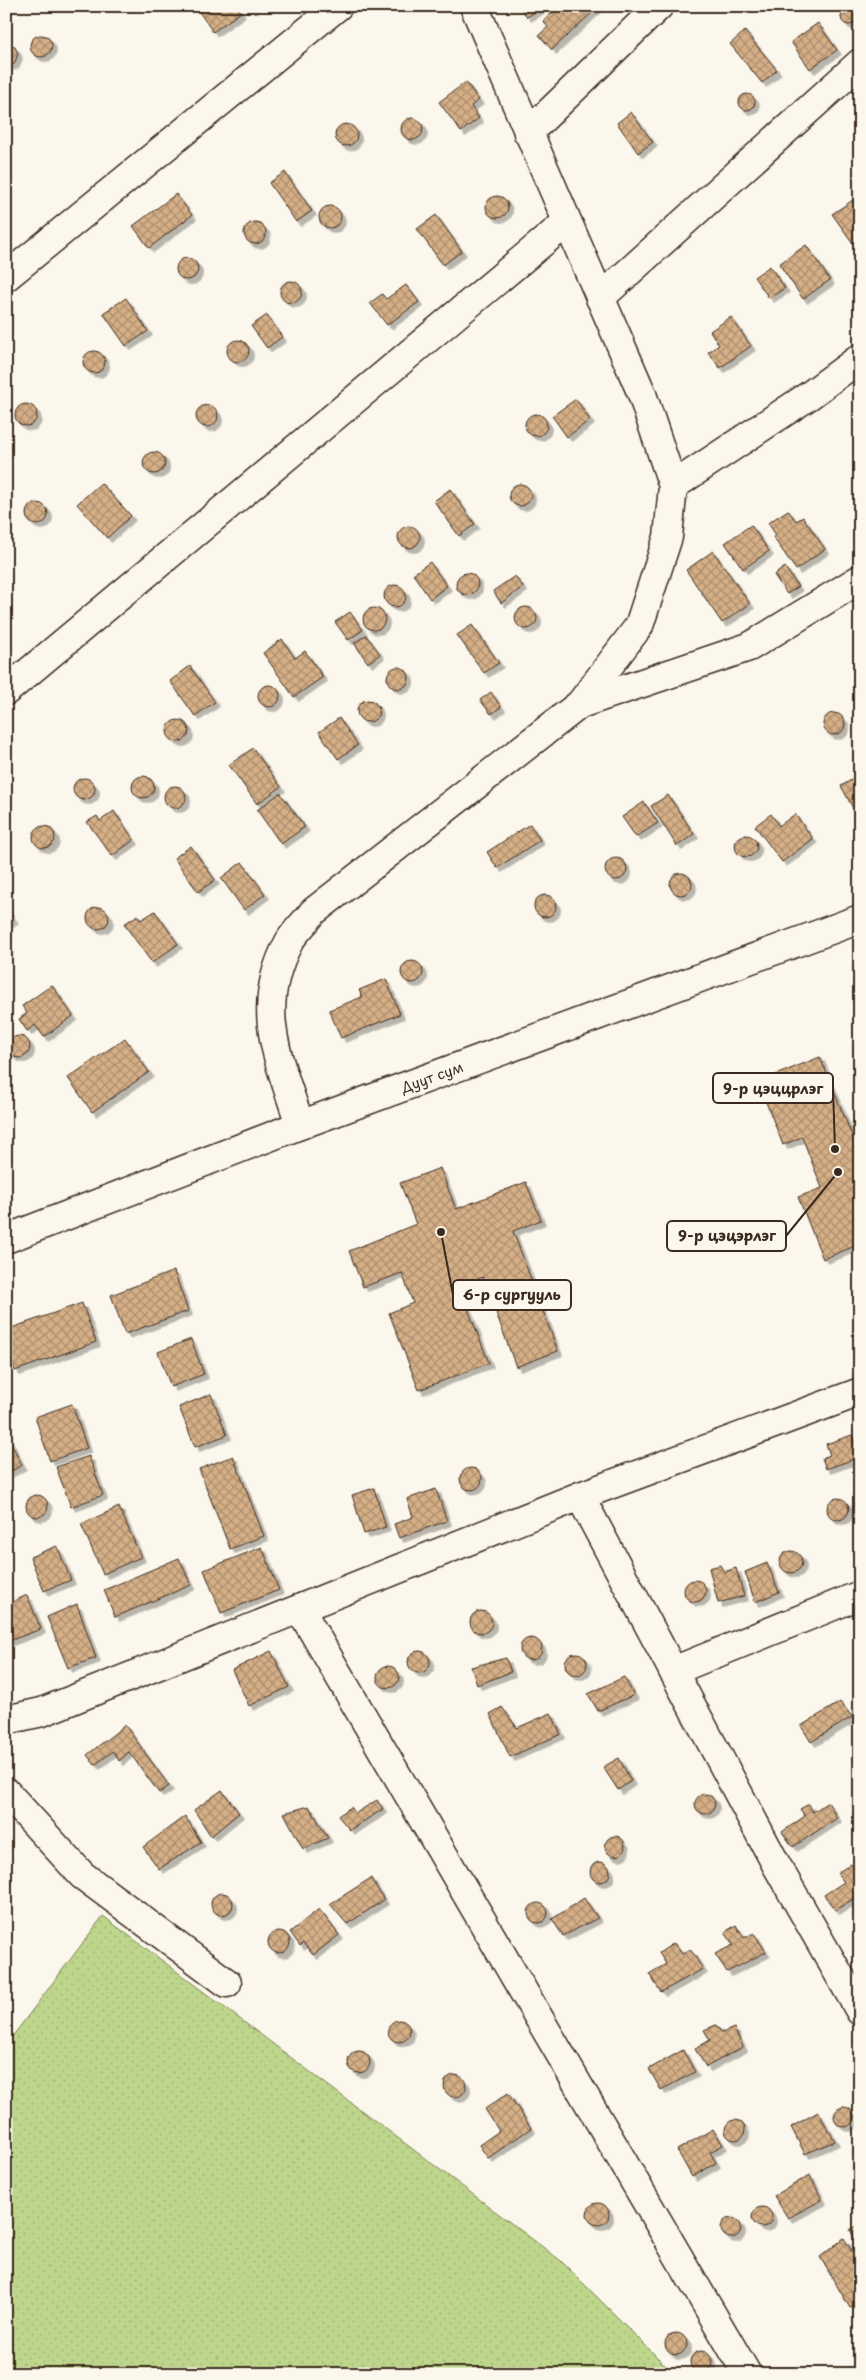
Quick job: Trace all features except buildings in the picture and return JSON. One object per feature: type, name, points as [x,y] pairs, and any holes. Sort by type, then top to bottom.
[{"type":"street","points":[[6,277],[338,6]]},
{"type":"street","points":[[300,1125],[275,1044],[270,1009],[274,977],[290,941],[313,912],[580,704],[639,626],[668,537],[673,486],[642,394],[474,6]]},
{"type":"street","points":[[528,133],[658,6]]},
{"type":"street","points":[[600,298],[860,63]]},
{"type":"street","points":[[6,691],[567,222]]},
{"type":"street","points":[[673,486],[810,395],[860,358]]},
{"type":"street","points":[[580,704],[749,647],[860,579]]},
{"type":"street","name":"Дуут сум","points":[[6,1239],[300,1125],[860,919]]},
{"type":"street","points":[[6,1720],[42,1712],[580,1496],[860,1392]]},
{"type":"street","points":[[580,1496],[777,1866],[860,2011]]},
{"type":"street","points":[[673,1672],[860,1595]]},
{"type":"street","points":[[300,1610],[747,2374]]},
{"type":"street","points":[[6,1792],[82,1875],[227,1984]]},
{"type":"green space","points":[[103,1916],[560,2260],[674,2374],[6,2374],[6,2045]]},
{"type":"place","name":"9-р цэццрлэг","points":[[835,1149]]},
{"type":"place","name":"9-р цэцэрлэг","points":[[838,1172]]},
{"type":"place","name":"6-р сургууль","points":[[441,1232]]}]
